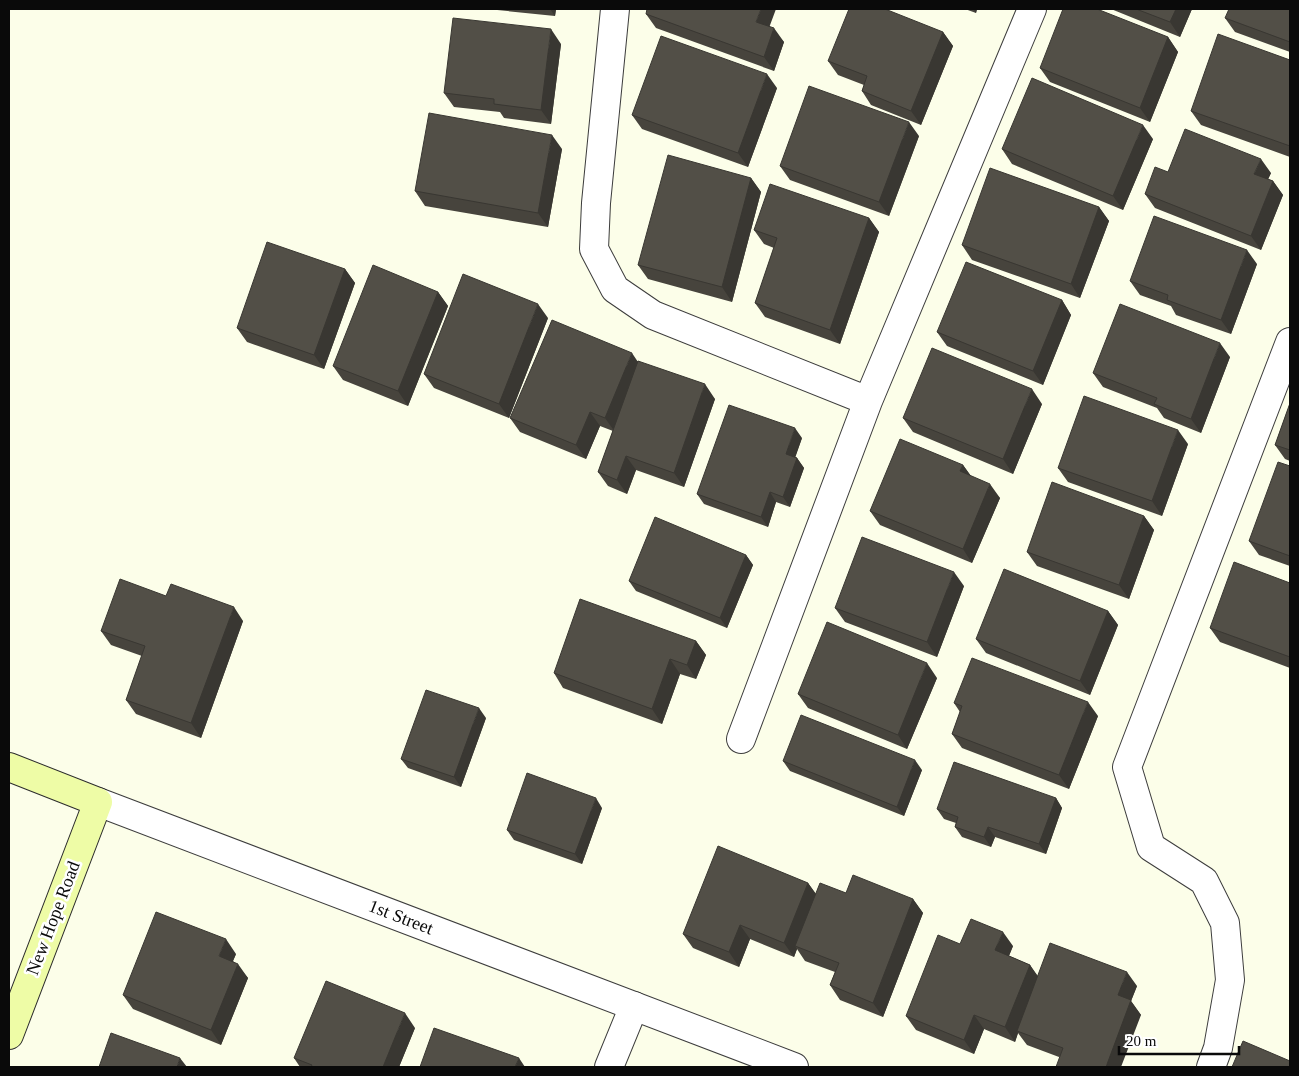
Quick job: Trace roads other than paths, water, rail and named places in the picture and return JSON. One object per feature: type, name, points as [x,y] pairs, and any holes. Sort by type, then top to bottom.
[{"type":"main road","name":"1st Street","points":[[9,767],[98,802]]},
{"type":"main road","name":"New Hope Road","points":[[9,1035],[98,802]]},
{"type":"street","points":[[616,9],[596,203],[594,249],[615,289],[653,315],[868,401]]},
{"type":"street","points":[[741,740],[868,401],[1032,9]]},
{"type":"street","points":[[1211,1067],[1218,1048],[1230,980],[1226,923],[1204,881],[1151,847],[1127,767],[1290,342]]},
{"type":"street","name":"1st Street","points":[[98,802],[794,1067]]},
{"type":"street","points":[[610,1067],[634,1006]]}]
